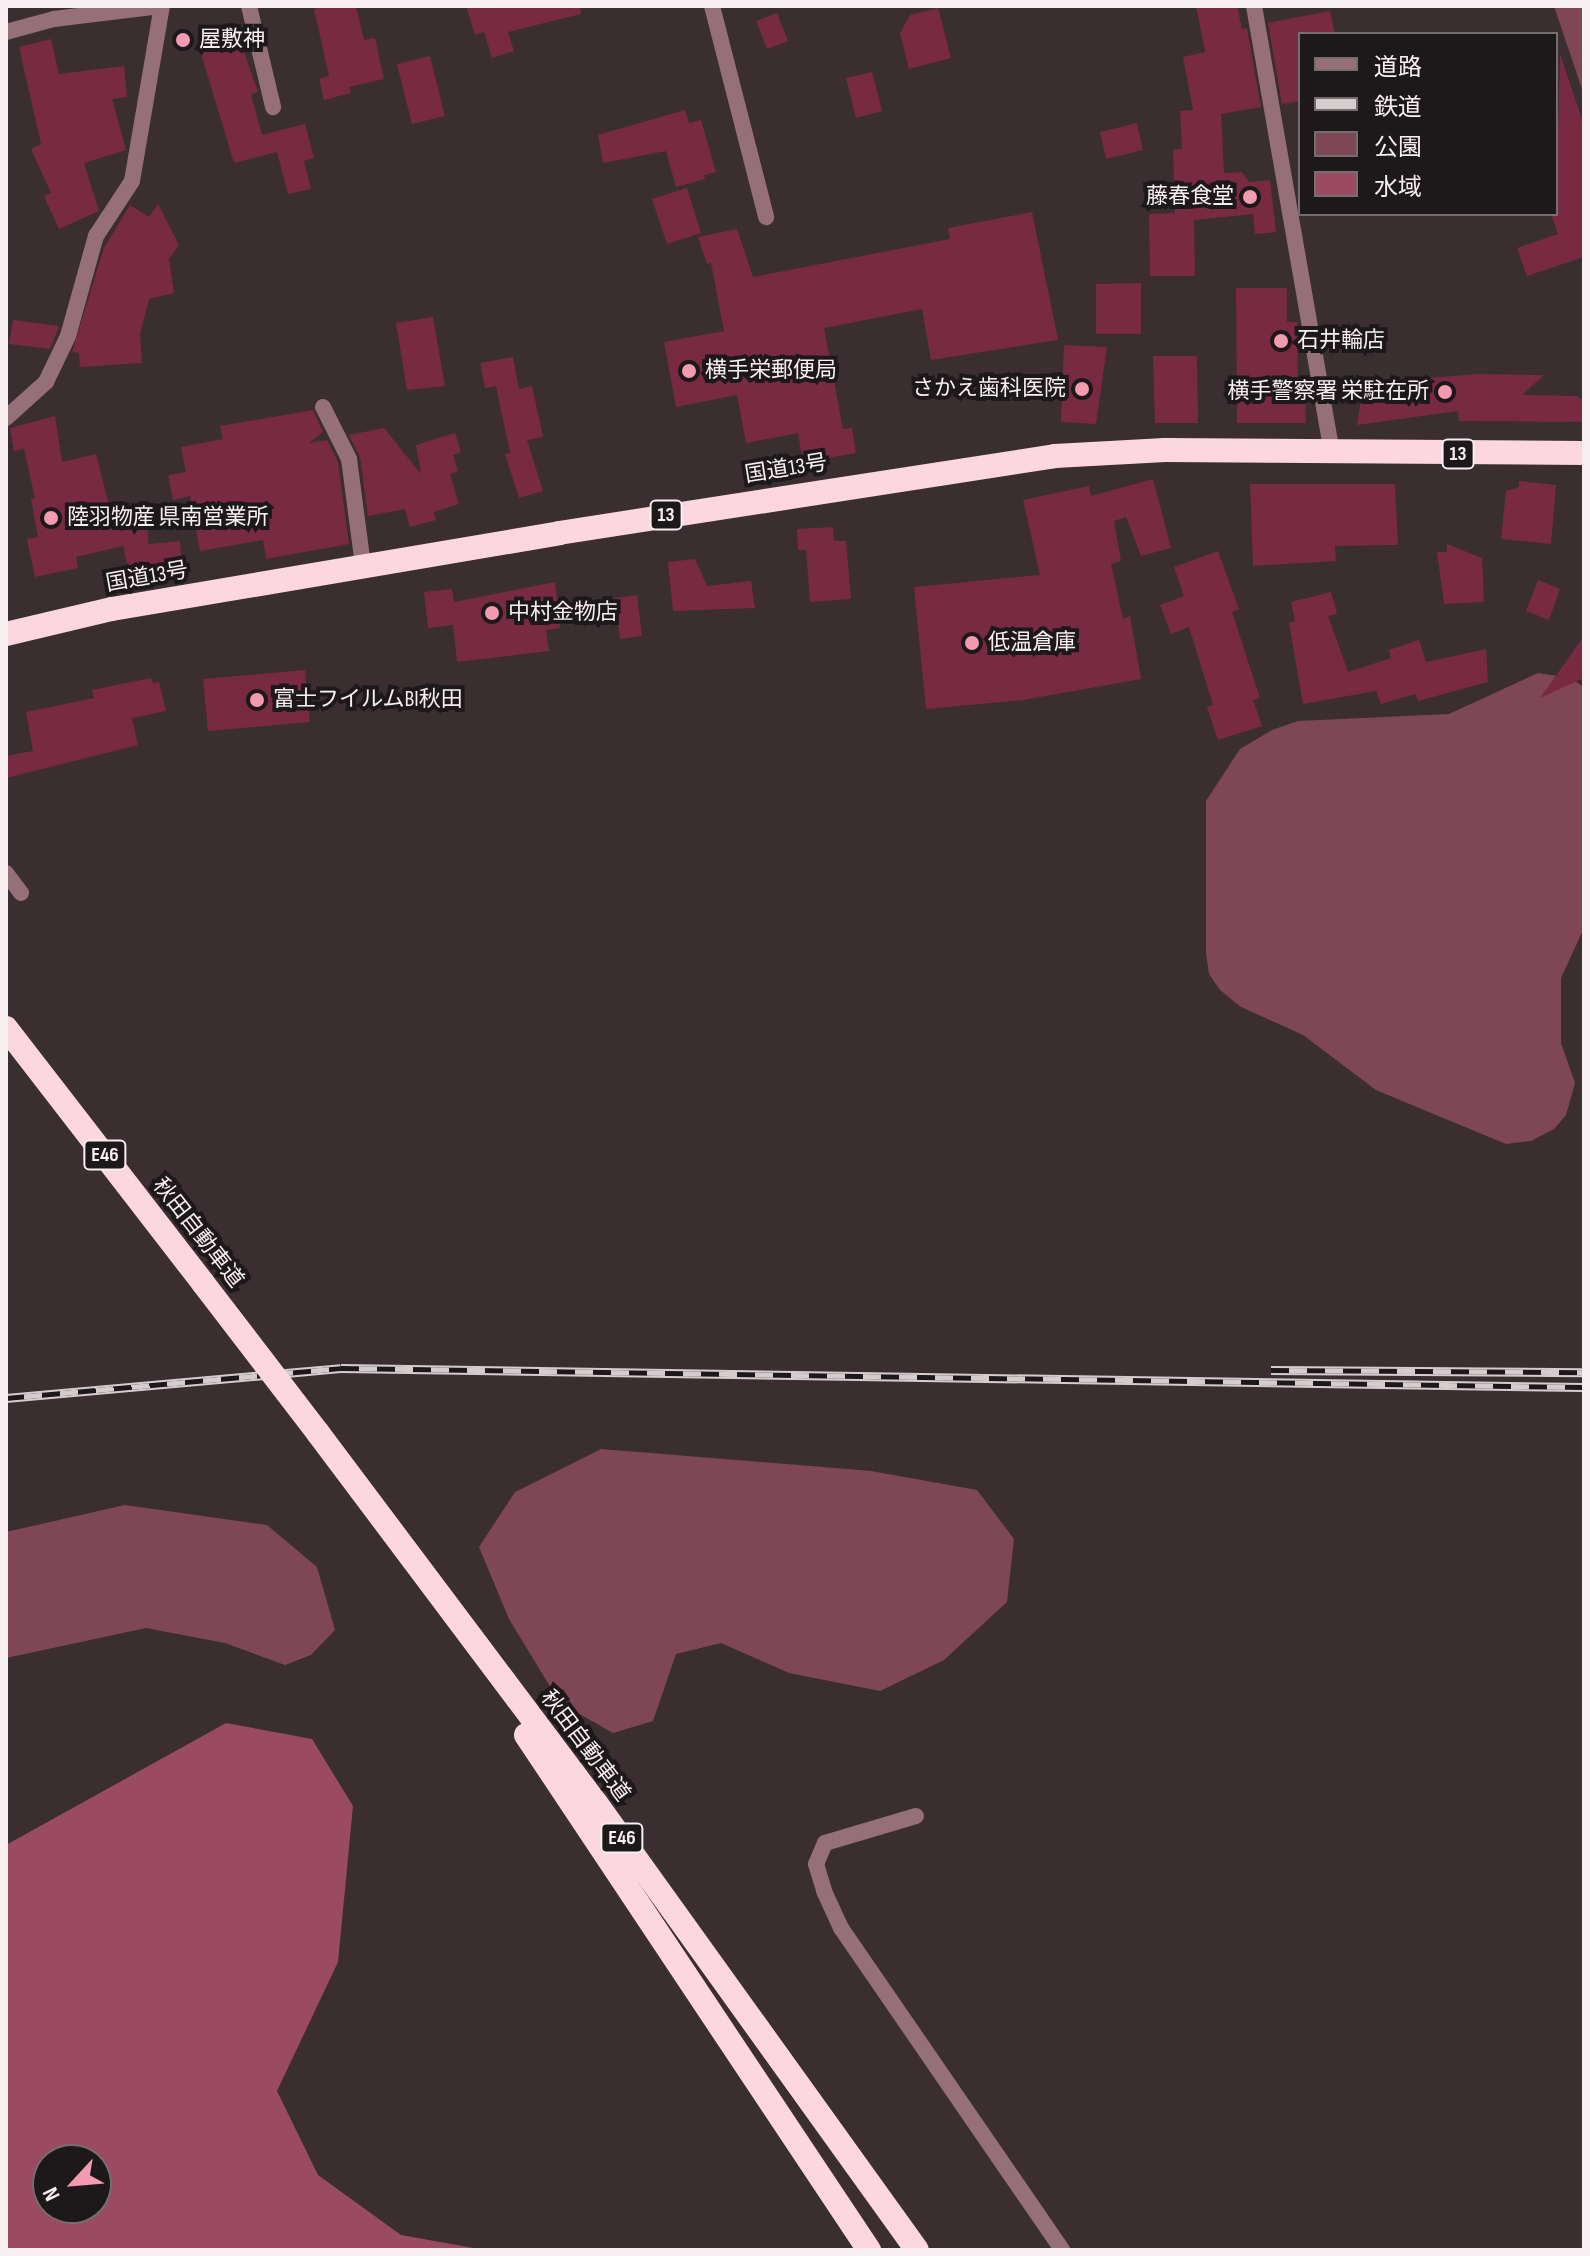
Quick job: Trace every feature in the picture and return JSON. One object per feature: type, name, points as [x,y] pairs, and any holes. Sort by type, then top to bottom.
[{"type":"highway","name":"国道13号","points":[[6,634],[112,609],[363,566],[928,472],[1055,456],[1165,450],[1584,453]]},
{"type":"highway","name":"秋田自動車道","points":[[6,1028],[318,1433],[596,1803],[917,2250]]},
{"type":"highway","name":"秋田自動車道","points":[[318,1433],[869,2250]]},
{"type":"street","points":[[6,32],[54,19],[161,6],[132,181],[96,236],[68,336],[46,382],[6,418]]},
{"type":"street","points":[[249,6],[273,107]]},
{"type":"street","points":[[712,6],[766,217]]},
{"type":"street","points":[[1254,6],[1332,452]]},
{"type":"street","points":[[323,407],[349,459],[363,566]]},
{"type":"street","points":[[6,873],[21,893]]},
{"type":"street","points":[[916,1816],[825,1843],[816,1864],[824,1891],[841,1928],[1062,2250]]},
{"type":"green space","points":[[1554,6],[1584,6],[1584,95]]},
{"type":"green space","points":[[1538,673],[1570,678],[1584,687],[1584,928],[1561,978],[1561,1043],[1575,1083],[1566,1115],[1554,1129],[1531,1141],[1506,1144],[1376,1090],[1303,1035],[1241,1007],[1220,990],[1209,974],[1206,953],[1206,801],[1240,749],[1272,730],[1298,721],[1449,714]]},
{"type":"green space","points":[[601,1449],[871,1471],[977,1490],[1014,1539],[1007,1602],[944,1660],[880,1691],[789,1673],[721,1643],[676,1654],[653,1721],[613,1733],[560,1703],[509,1619],[479,1547],[515,1492]]},
{"type":"green space","points":[[125,1505],[267,1525],[317,1567],[335,1630],[311,1655],[285,1665],[225,1643],[146,1628],[6,1658],[6,1532]]},
{"type":"water","points":[[226,1723],[312,1739],[353,1806],[338,1962],[277,2091],[318,2175],[401,2235],[485,2250],[6,2250],[6,1845]]},
{"type":"building","points":[[356,6],[364,40],[375,38],[384,79],[349,87],[351,93],[324,100],[319,79],[329,76],[314,9]]},
{"type":"building","points":[[466,6],[580,6],[581,14],[508,32],[514,51],[492,58],[484,32],[475,35]]},
{"type":"building","points":[[1196,6],[1237,6],[1242,29],[1247,28],[1261,107],[1221,114],[1224,173],[1242,172],[1249,182],[1270,180],[1276,232],[1255,234],[1253,214],[1194,220],[1195,276],[1150,276],[1149,214],[1175,213],[1173,150],[1182,149],[1180,111],[1193,110],[1183,57],[1205,52]]},
{"type":"building","points":[[938,8],[951,58],[909,69],[900,33],[910,15]]},
{"type":"building","points":[[1330,11],[1335,32],[1298,32],[1298,101],[1282,104],[1268,23]]},
{"type":"building","points":[[777,13],[788,41],[767,49],[756,21]]},
{"type":"building","points":[[51,39],[59,74],[124,66],[127,97],[112,99],[126,150],[84,163],[99,211],[59,229],[44,196],[51,193],[31,149],[41,144],[19,47]]},
{"type":"building","points":[[240,40],[258,92],[251,94],[262,135],[305,124],[314,158],[304,161],[311,189],[288,194],[277,152],[234,163],[200,50]]},
{"type":"building","points":[[1560,54],[1584,125],[1584,257],[1527,276],[1517,248],[1558,234],[1552,216],[1558,216]]},
{"type":"building","points":[[430,56],[445,116],[412,124],[397,64]]},
{"type":"building","points":[[872,72],[882,111],[856,118],[846,78]]},
{"type":"building","points":[[685,110],[689,123],[701,120],[716,172],[704,175],[705,179],[676,187],[666,151],[603,163],[598,135]]},
{"type":"building","points":[[1137,123],[1143,150],[1106,159],[1100,132]]},
{"type":"building","points":[[687,188],[701,233],[667,244],[652,199]]},
{"type":"building","points":[[158,204],[179,245],[169,259],[174,293],[149,299],[140,334],[142,363],[80,367],[79,353],[72,352],[104,248],[130,205],[149,217]]},
{"type":"building","points":[[1032,212],[1058,340],[931,360],[922,309],[824,328],[843,429],[852,428],[856,453],[803,462],[798,433],[746,443],[737,395],[676,407],[664,342],[724,331],[711,263],[707,264],[698,237],[737,229],[753,277],[950,239],[948,228]]},
{"type":"building","points":[[1141,283],[1141,334],[1096,334],[1096,284]]},
{"type":"building","points":[[1236,288],[1287,288],[1287,322],[1297,322],[1298,388],[1305,387],[1306,423],[1237,423]]},
{"type":"building","points":[[433,317],[445,386],[407,390],[396,323]]},
{"type":"building","points":[[13,320],[59,326],[50,349],[9,344]]},
{"type":"building","name":"さかえ歯科医院","points":[[1064,345],[1107,347],[1096,424],[1061,422]]},
{"type":"building","points":[[1153,356],[1197,356],[1198,423],[1155,423]]},
{"type":"building","points":[[513,357],[519,389],[532,386],[543,437],[527,440],[543,491],[519,498],[505,454],[510,453],[496,386],[485,388],[480,363]]},
{"type":"building","points":[[1477,374],[1544,375],[1522,395],[1576,396],[1584,400],[1584,422],[1459,421],[1458,411],[1357,425],[1362,393],[1407,394],[1406,380]]},
{"type":"building","points":[[313,410],[323,432],[309,443],[327,440],[338,462],[349,544],[266,559],[263,540],[200,551],[190,496],[173,500],[168,475],[186,472],[181,447],[223,439],[220,426]]},
{"type":"building","points":[[55,416],[62,462],[96,454],[114,525],[148,516],[148,544],[180,541],[182,569],[130,575],[123,546],[76,557],[78,568],[35,577],[27,539],[38,537],[31,499],[35,498],[24,449],[14,451],[10,428]]},
{"type":"building","points":[[384,428],[421,474],[416,445],[455,433],[461,452],[453,455],[458,471],[450,474],[459,504],[434,512],[436,520],[410,527],[405,509],[368,516],[360,457],[349,435]]},
{"type":"building","points":[[1153,479],[1171,548],[1141,556],[1126,517],[1114,521],[1121,561],[1111,564],[1123,619],[1130,616],[1141,679],[1023,700],[926,709],[914,587],[1040,575],[1023,500],[1089,486],[1091,496]]},
{"type":"building","points":[[1519,481],[1556,485],[1551,544],[1501,539],[1506,491],[1519,487]]},
{"type":"building","points":[[1250,484],[1395,484],[1398,545],[1335,546],[1336,561],[1253,566]]},
{"type":"building","points":[[833,527],[834,541],[846,541],[851,599],[810,602],[806,550],[798,550],[797,529]]},
{"type":"building","points":[[1447,544],[1482,558],[1484,602],[1444,604],[1437,552],[1447,552]]},
{"type":"building","points":[[1218,551],[1239,609],[1232,612],[1260,698],[1253,700],[1262,726],[1218,740],[1207,707],[1213,705],[1189,627],[1171,634],[1160,605],[1184,596],[1174,567]]},
{"type":"building","points":[[695,559],[707,586],[751,581],[755,608],[673,611],[668,562]]},
{"type":"building","points":[[1538,580],[1560,589],[1549,620],[1526,611]]},
{"type":"building","name":"中村金物店","points":[[555,582],[560,628],[546,630],[549,651],[457,662],[453,625],[428,628],[424,592],[452,589],[454,602]]},
{"type":"building","points":[[1331,592],[1337,614],[1328,616],[1348,672],[1391,658],[1389,650],[1419,640],[1426,662],[1486,649],[1488,682],[1418,701],[1415,694],[1381,704],[1376,691],[1303,704],[1289,623],[1295,621],[1291,602]]},
{"type":"building","points":[[637,595],[642,636],[620,639],[615,598]]},
{"type":"building","points":[[1584,636],[1584,678],[1540,698]]},
{"type":"building","name":"富士フイルムBI秋田","points":[[305,670],[310,722],[208,731],[203,679]]},
{"type":"building","points":[[151,678],[153,683],[159,682],[166,711],[132,718],[138,745],[6,778],[6,756],[33,751],[26,712],[94,698],[92,690]]},
{"type":"railway","points":[[6,1398],[341,1368],[1584,1387]]},
{"type":"railway","points":[[1271,1370],[1584,1372]]},
{"type":"place","name":"屋敷神","points":[[183,40]]},
{"type":"place","name":"藤春食堂","points":[[1250,197]]},
{"type":"place","name":"石井輪店","points":[[1281,341]]},
{"type":"place","name":"横手栄郵便局","points":[[689,371]]},
{"type":"place","name":"さかえ歯科医院","points":[[1082,389]]},
{"type":"place","name":"横手警察署 栄駐在所","points":[[1445,392]]},
{"type":"place","name":"陸羽物産 県南営業所","points":[[51,518]]},
{"type":"place","name":"中村金物店","points":[[492,613]]},
{"type":"place","name":"低温倉庫","points":[[972,643]]},
{"type":"place","name":"富士フイルムBI秋田","points":[[257,700]]}]
